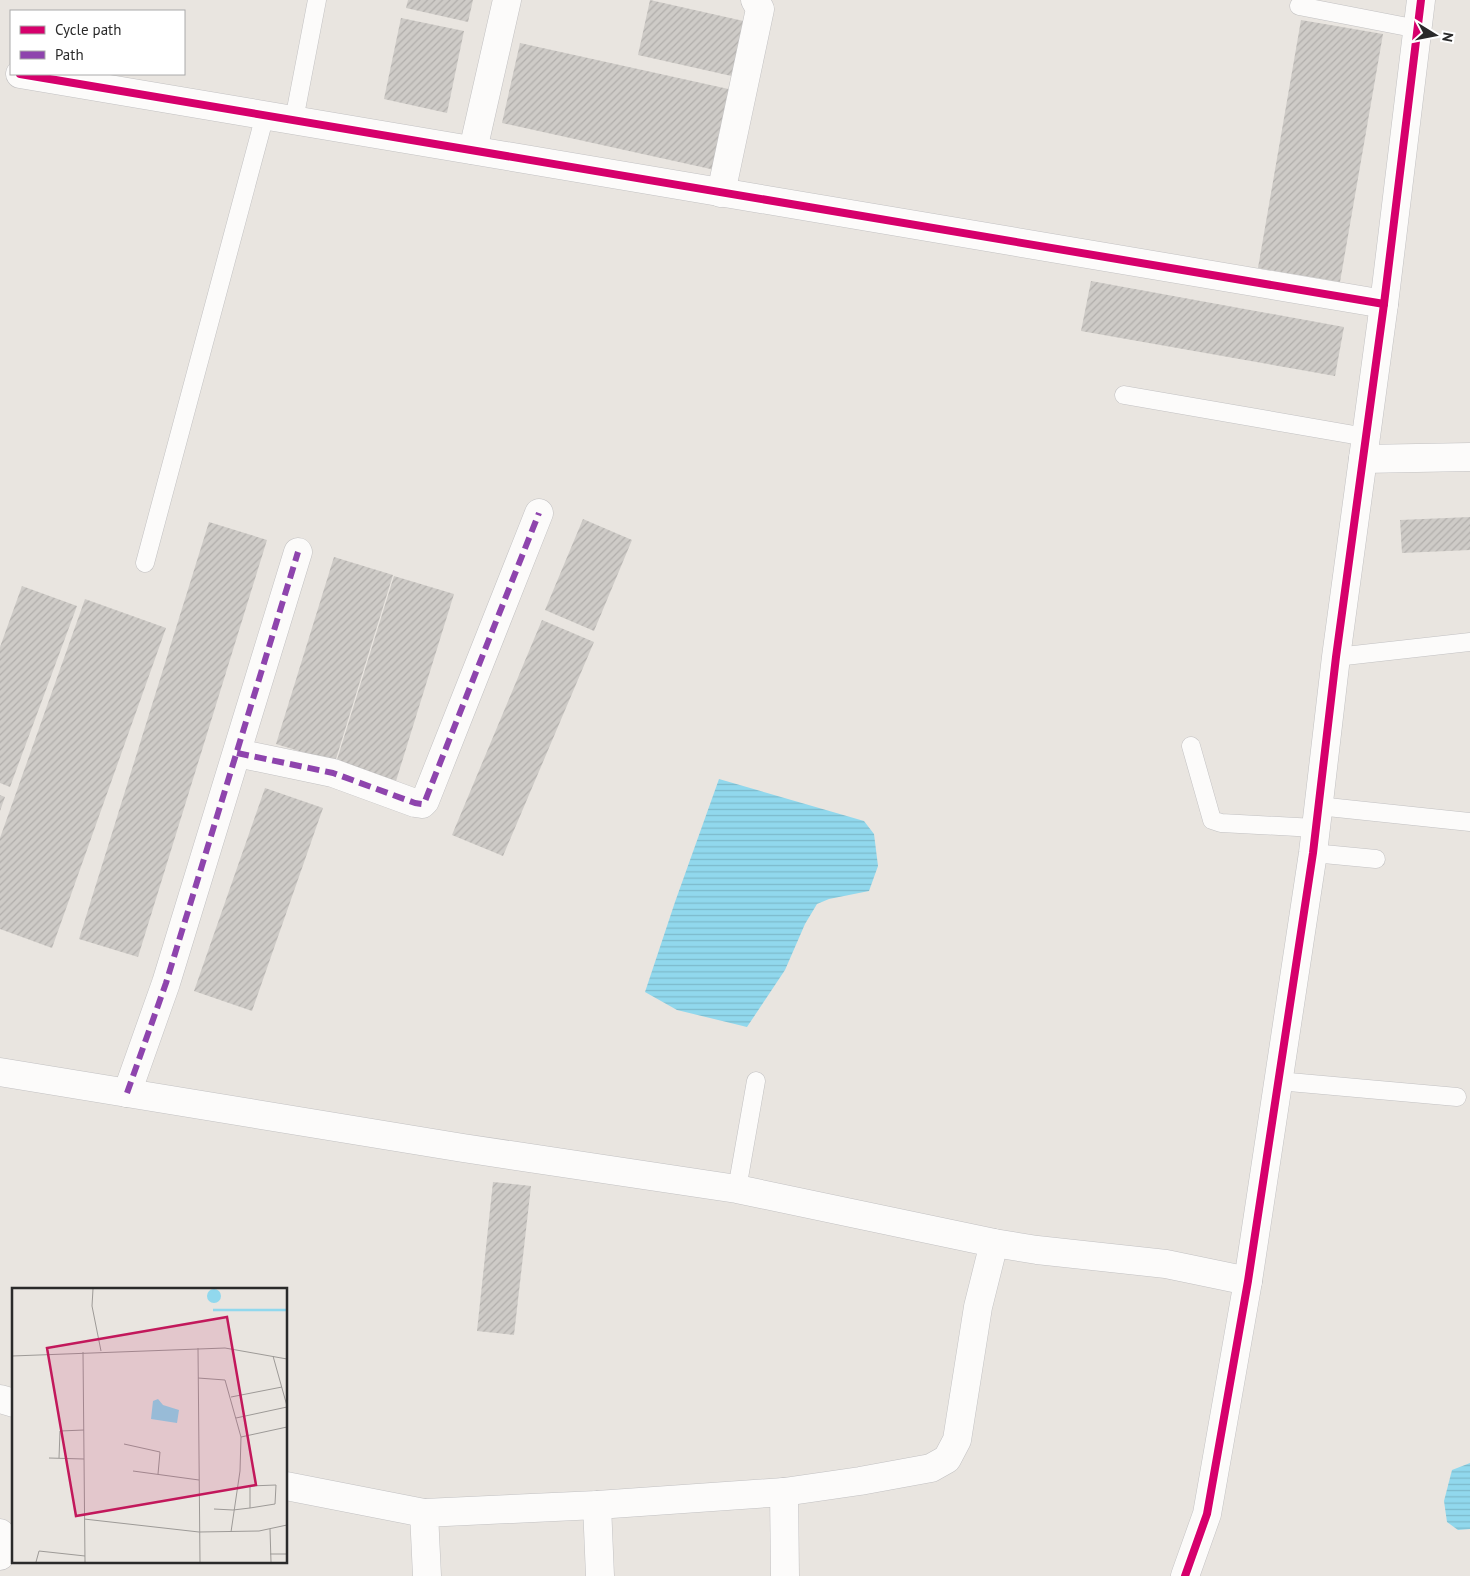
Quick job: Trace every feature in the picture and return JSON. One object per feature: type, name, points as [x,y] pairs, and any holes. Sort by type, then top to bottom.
[{"type":"street","points":[[473,150],[507,0]]},
{"type":"street","points":[[720,193],[760,9],[755,0]]},
{"type":"street","points":[[1185,1576],[1207,1514],[1248,1281],[1278,1081],[1315,829],[1336,657],[1384,304],[1421,0]]},
{"type":"street","points":[[26,75],[1384,304]]},
{"type":"street","points":[[1364,448],[1470,457]]},
{"type":"street","points":[[237,753],[333,773],[422,804],[426,800],[540,513]]},
{"type":"street","points":[[127,1093],[166,983],[298,552]]},
{"type":"street","points":[[0,1072],[463,1148],[737,1189],[994,1243],[1037,1250],[1166,1264],[1248,1281]]},
{"type":"street","points":[[288,1486],[424,1513],[597,1505],[784,1492],[931,1468],[947,1459],[956,1440],[978,1307],[994,1243]]},
{"type":"street","points":[[0,1399],[12,1403]]},
{"type":"street","points":[[784,1492],[785,1576]]},
{"type":"street","points":[[597,1505],[600,1576]]},
{"type":"street","points":[[424,1513],[427,1576]]},
{"type":"street","points":[[0,1533],[2,1539],[0,1556]]},
{"type":"lane","points":[[294,120],[318,0]]},
{"type":"lane","points":[[1299,6],[1418,29]]},
{"type":"lane","points":[[145,563],[265,115]]},
{"type":"lane","points":[[1124,395],[1364,448]]},
{"type":"lane","points":[[1336,657],[1470,642]]},
{"type":"lane","points":[[1191,746],[1212,820],[1221,823],[1315,829],[1470,822]]},
{"type":"lane","points":[[1315,829],[1376,859]]},
{"type":"lane","points":[[737,1189],[756,1081]]},
{"type":"lane","points":[[1278,1081],[1457,1097]]},
{"type":"water","points":[[719,779],[864,821],[874,834],[878,866],[869,891],[829,899],[817,904],[805,924],[785,970],[747,1027],[677,1010],[645,992]]},
{"type":"water","points":[[1470,1463],[1470,1529],[1458,1530],[1447,1522],[1444,1501],[1452,1470]]},
{"type":"building","points":[[408,0],[473,0],[468,22],[406,8]]},
{"type":"building","points":[[650,0],[748,22],[736,77],[638,55]]},
{"type":"building","points":[[401,18],[464,31],[447,113],[384,99]]},
{"type":"building","points":[[1301,20],[1383,34],[1340,282],[1258,268]]},
{"type":"building","points":[[520,43],[733,90],[715,170],[502,123]]},
{"type":"building","points":[[1091,281],[1344,327],[1335,376],[1081,331]]},
{"type":"building","points":[[1470,517],[1470,550],[1402,553],[1400,520]]},
{"type":"building","points":[[583,519],[632,540],[594,631],[545,610]]},
{"type":"building","points":[[209,522],[267,540],[138,957],[79,939]]},
{"type":"building","points":[[334,557],[393,575],[335,762],[276,744]]},
{"type":"building","points":[[394,576],[454,594],[396,781],[336,763]]},
{"type":"building","points":[[22,586],[77,606],[10,787],[0,783],[0,647]]},
{"type":"building","points":[[85,599],[166,628],[52,948],[0,929],[0,838]]},
{"type":"building","points":[[542,620],[594,642],[503,856],[452,835]]},
{"type":"building","points":[[265,788],[323,808],[252,1011],[194,991]]},
{"type":"building","points":[[0,795],[5,797],[0,811]]},
{"type":"building","points":[[493,1182],[531,1186],[514,1335],[477,1331]]},
{"type":"marked path","points":[[237,753],[333,773],[422,804],[425,801],[539,513]]},
{"type":"marked path","points":[[127,1093],[166,983],[298,552]]},
{"type":"cycle path","points":[[1185,1576],[1207,1514],[1248,1281],[1313,853],[1336,657],[1384,304],[1421,0]]},
{"type":"cycle path","points":[[26,75],[1384,304]]}]
